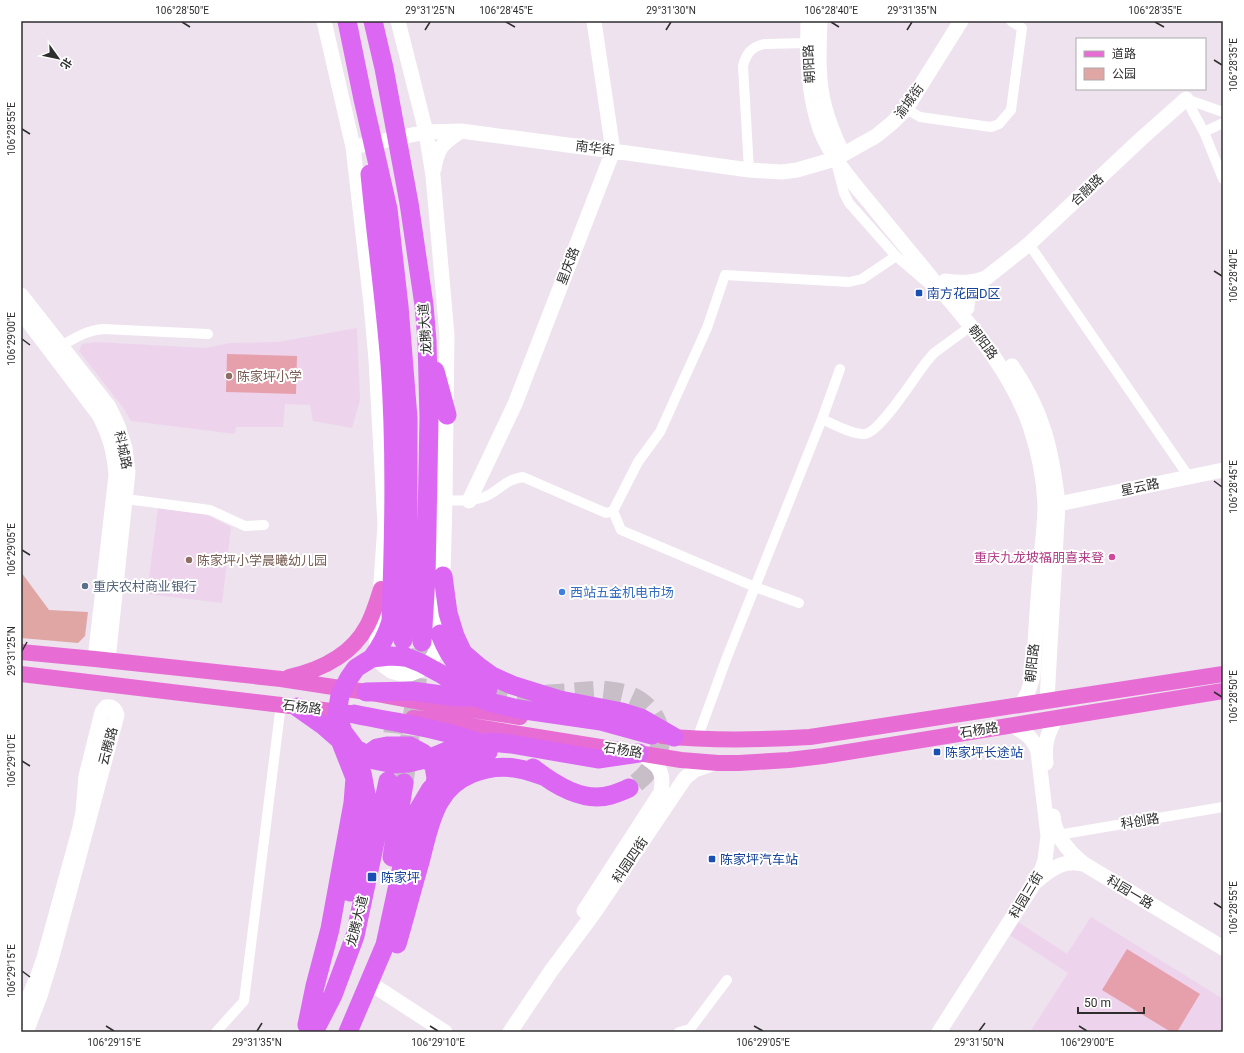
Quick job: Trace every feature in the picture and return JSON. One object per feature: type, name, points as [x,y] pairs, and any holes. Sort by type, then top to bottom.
[{"type":"highway","points":[[308,1030],[341,932],[368,805],[364,782],[359,766],[343,732],[338,714],[340,695],[356,668],[372,658],[381,646],[391,621],[394,526],[392,419],[383,361],[384,306],[381,211],[363,99],[346,21]]},
{"type":"highway","name":"龙腾大道","points":[[373,21],[384,68],[409,203],[424,305],[427,341],[429,416],[426,576],[422,642]]},
{"type":"highway","name":"龙腾大道","points":[[381,211],[399,306],[408,418],[408,574],[403,640]]},
{"type":"highway","points":[[427,341],[447,415]]},
{"type":"highway","points":[[443,576],[448,613],[455,636],[464,653],[492,676],[512,685],[560,700],[622,712],[641,718],[674,737]]},
{"type":"highway","points":[[366,692],[412,692],[457,697],[488,693],[462,671],[446,649],[440,634]]},
{"type":"highway","points":[[372,658],[390,656],[406,657],[414,660],[443,675],[475,696],[489,702],[518,709],[601,721],[652,735]]},
{"type":"highway","points":[[289,706],[324,726],[340,740],[355,778]]},
{"type":"highway","points":[[354,714],[436,730],[463,737],[510,754],[530,765],[543,776],[573,792],[589,796],[610,795],[629,788]]},
{"type":"highway","points":[[343,732],[355,748],[374,760],[394,764],[408,763],[430,758],[452,749],[489,742],[511,744],[598,759],[639,753]]},
{"type":"highway","points":[[308,1030],[315,986],[330,929],[353,803],[355,778],[364,759],[377,748],[387,746],[410,746],[423,753],[434,766],[436,778],[423,848]]},
{"type":"highway","points":[[350,1028],[385,945],[407,843],[417,812],[430,790],[445,772],[470,756],[484,752],[539,749]]},
{"type":"highway","points":[[350,1028],[379,989],[396,948],[423,848],[435,810],[444,794],[462,778],[495,768],[513,768],[543,776]]},
{"type":"highway","name":"龙腾大道","points":[[308,1030],[333,995],[355,936],[396,782],[395,842],[373,941],[349,1003],[334,1032]]},
{"type":"main road","points":[[281,679],[309,672],[334,660],[346,652],[366,627],[374,612],[381,589]]},
{"type":"main road","name":"石杨路","points":[[21,652],[281,679],[426,703],[626,733],[697,739],[760,740],[810,736],[1223,674]]},
{"type":"main road","name":"石杨路","points":[[21,674],[354,714],[434,720],[681,760],[718,763],[759,762],[816,757],[1223,691]]},
{"type":"street","points":[[324,21],[353,147],[371,304],[383,361],[385,525],[376,652],[379,661],[391,671],[401,674],[410,674],[420,670],[434,657],[440,634],[446,500],[448,335],[433,176],[426,132],[398,21]]},
{"type":"street","name":"星庆路","points":[[469,501],[515,404],[613,151],[594,21]]},
{"type":"street","name":"朝阳路","points":[[808,21],[808,78],[811,96],[821,131],[859,190],[952,302],[999,363],[1020,401],[1037,448],[1045,504],[1033,676],[1022,704]]},
{"type":"street","name":"朝阳路","points":[[820,21],[820,76],[824,106],[839,157],[870,190],[1006,358],[1020,377],[1042,423],[1050,448],[1058,504],[1047,700]]},
{"type":"street","name":"渝城街","points":[[839,157],[876,136],[906,109],[961,21]]},
{"type":"street","points":[[906,109],[920,117],[991,128],[999,124],[1011,110],[1022,28],[1011,21]]},
{"type":"street","points":[[749,170],[743,66],[748,52],[758,45],[764,44],[807,43]]},
{"type":"street","points":[[1186,99],[1223,112]]},
{"type":"street","points":[[1186,99],[1204,132],[1223,179]]},
{"type":"street","name":"合融路","points":[[979,282],[1029,244],[1142,138],[1186,99]]},
{"type":"street","points":[[1204,132],[1223,123]]},
{"type":"street","points":[[433,176],[437,155],[445,142],[461,131]]},
{"type":"street","name":"南华街","points":[[353,147],[426,132],[461,131],[766,172],[797,170],[839,157]]},
{"type":"street","points":[[839,157],[846,199],[896,256],[952,302]]},
{"type":"street","points":[[1029,244],[1188,477]]},
{"type":"street","points":[[613,512],[638,462],[660,432],[707,328],[725,275],[849,282],[862,279],[896,256]]},
{"type":"street","points":[[945,281],[963,283],[979,282]]},
{"type":"street","points":[[967,308],[967,299],[979,282]]},
{"type":"street","name":"科城路","points":[[21,295],[109,407],[118,426],[125,448],[128,472],[126,499],[102,660]]},
{"type":"street","name":"科城路","points":[[21,312],[99,415],[108,434],[114,454],[116,475],[102,660]]},
{"type":"street","points":[[822,419],[853,432],[863,434],[870,433],[883,422],[934,353],[971,326]]},
{"type":"street","points":[[61,346],[87,332],[98,329],[208,334]]},
{"type":"street","points":[[697,739],[727,657],[822,419],[840,369]]},
{"type":"street","name":"星云路","points":[[1058,504],[1223,470]]},
{"type":"street","points":[[446,500],[469,501],[491,494],[512,479],[523,477],[606,513],[613,512]]},
{"type":"street","points":[[126,499],[210,510],[245,526],[264,525]]},
{"type":"street","points":[[613,512],[621,530],[755,587],[799,603]]},
{"type":"street","points":[[1035,638],[1037,644],[1042,646],[1047,644],[1050,640]]},
{"type":"street","points":[[216,1032],[244,1001],[289,706]]},
{"type":"street","name":"云腾路","points":[[21,1016],[44,958],[79,831],[83,812],[86,776],[102,712],[106,707],[112,707],[117,715],[51,960],[31,992],[26,1032]]},
{"type":"street","points":[[1056,718],[1046,738],[1044,750],[1053,821],[1058,835],[1070,853],[1084,864]]},
{"type":"street","name":"科园三街","points":[[939,1032],[1035,882],[1045,860],[1048,836],[1038,752],[1032,739],[1027,734],[1012,725]]},
{"type":"street","name":"科园四街","points":[[551,971],[586,907],[661,792],[663,778],[661,772],[656,765],[639,753]]},
{"type":"street","name":"科园四街","points":[[510,1032],[551,971],[594,913],[685,778],[695,770],[718,763]]},
{"type":"street","name":"科创路","points":[[1058,835],[1223,807]]},
{"type":"street","points":[[1035,882],[1044,874],[1058,866],[1070,862],[1084,864]]},
{"type":"street","name":"科园一路","points":[[1084,864],[1223,948]]},
{"type":"street","points":[[679,1032],[690,1028],[727,980]]},
{"type":"street","points":[[379,989],[445,1032]]},
{"type":"shaded area","name":"陈家坪小学","points":[[357,328],[360,400],[352,428],[313,421],[310,405],[285,404],[283,427],[236,427],[235,434],[131,421],[124,409],[79,351],[82,344],[96,342],[205,348],[230,343],[278,342]]},
{"type":"shaded area","points":[[227,354],[297,356],[296,394],[226,392]]},
{"type":"shaded area","name":"陈家坪小学晨曦幼儿园","points":[[158,508],[207,515],[231,527],[222,603],[147,594]]},
{"type":"shaded area","points":[[1091,917],[1223,999],[1223,1032],[1030,1032],[1068,973],[1010,935],[1018,922],[1067,954]]},
{"type":"shaded area","points":[[1127,949],[1200,994],[1177,1032],[1171,1032],[1102,990]]},
{"type":"green space","points":[[21,572],[49,610],[88,612],[85,636],[78,643],[21,638]]},
{"type":"tunnel","points":[[404,783],[422,642]]},
{"type":"tunnel","points":[[390,762],[401,655]]},
{"type":"tunnel","points":[[488,696],[512,697],[601,690],[626,694],[640,701],[655,717],[659,726],[660,748],[650,769],[640,780],[629,788]]},
{"type":"place","name":"南方花园D区","points":[[919,293]]},
{"type":"place","name":"陈家坪小学","points":[[229,376]]},
{"type":"place","name":"重庆九龙坡福朋喜来登","points":[[1112,557]]},
{"type":"place","name":"陈家坪小学晨曦幼儿园","points":[[189,560]]},
{"type":"place","name":"重庆农村商业银行","points":[[85,586]]},
{"type":"place","name":"西站五金机电市场","points":[[562,592]]},
{"type":"place","name":"陈家坪长途站","points":[[937,752]]},
{"type":"place","name":"陈家坪汽车站","points":[[712,859]]},
{"type":"place","name":"陈家坪","points":[[372,877]]}]
